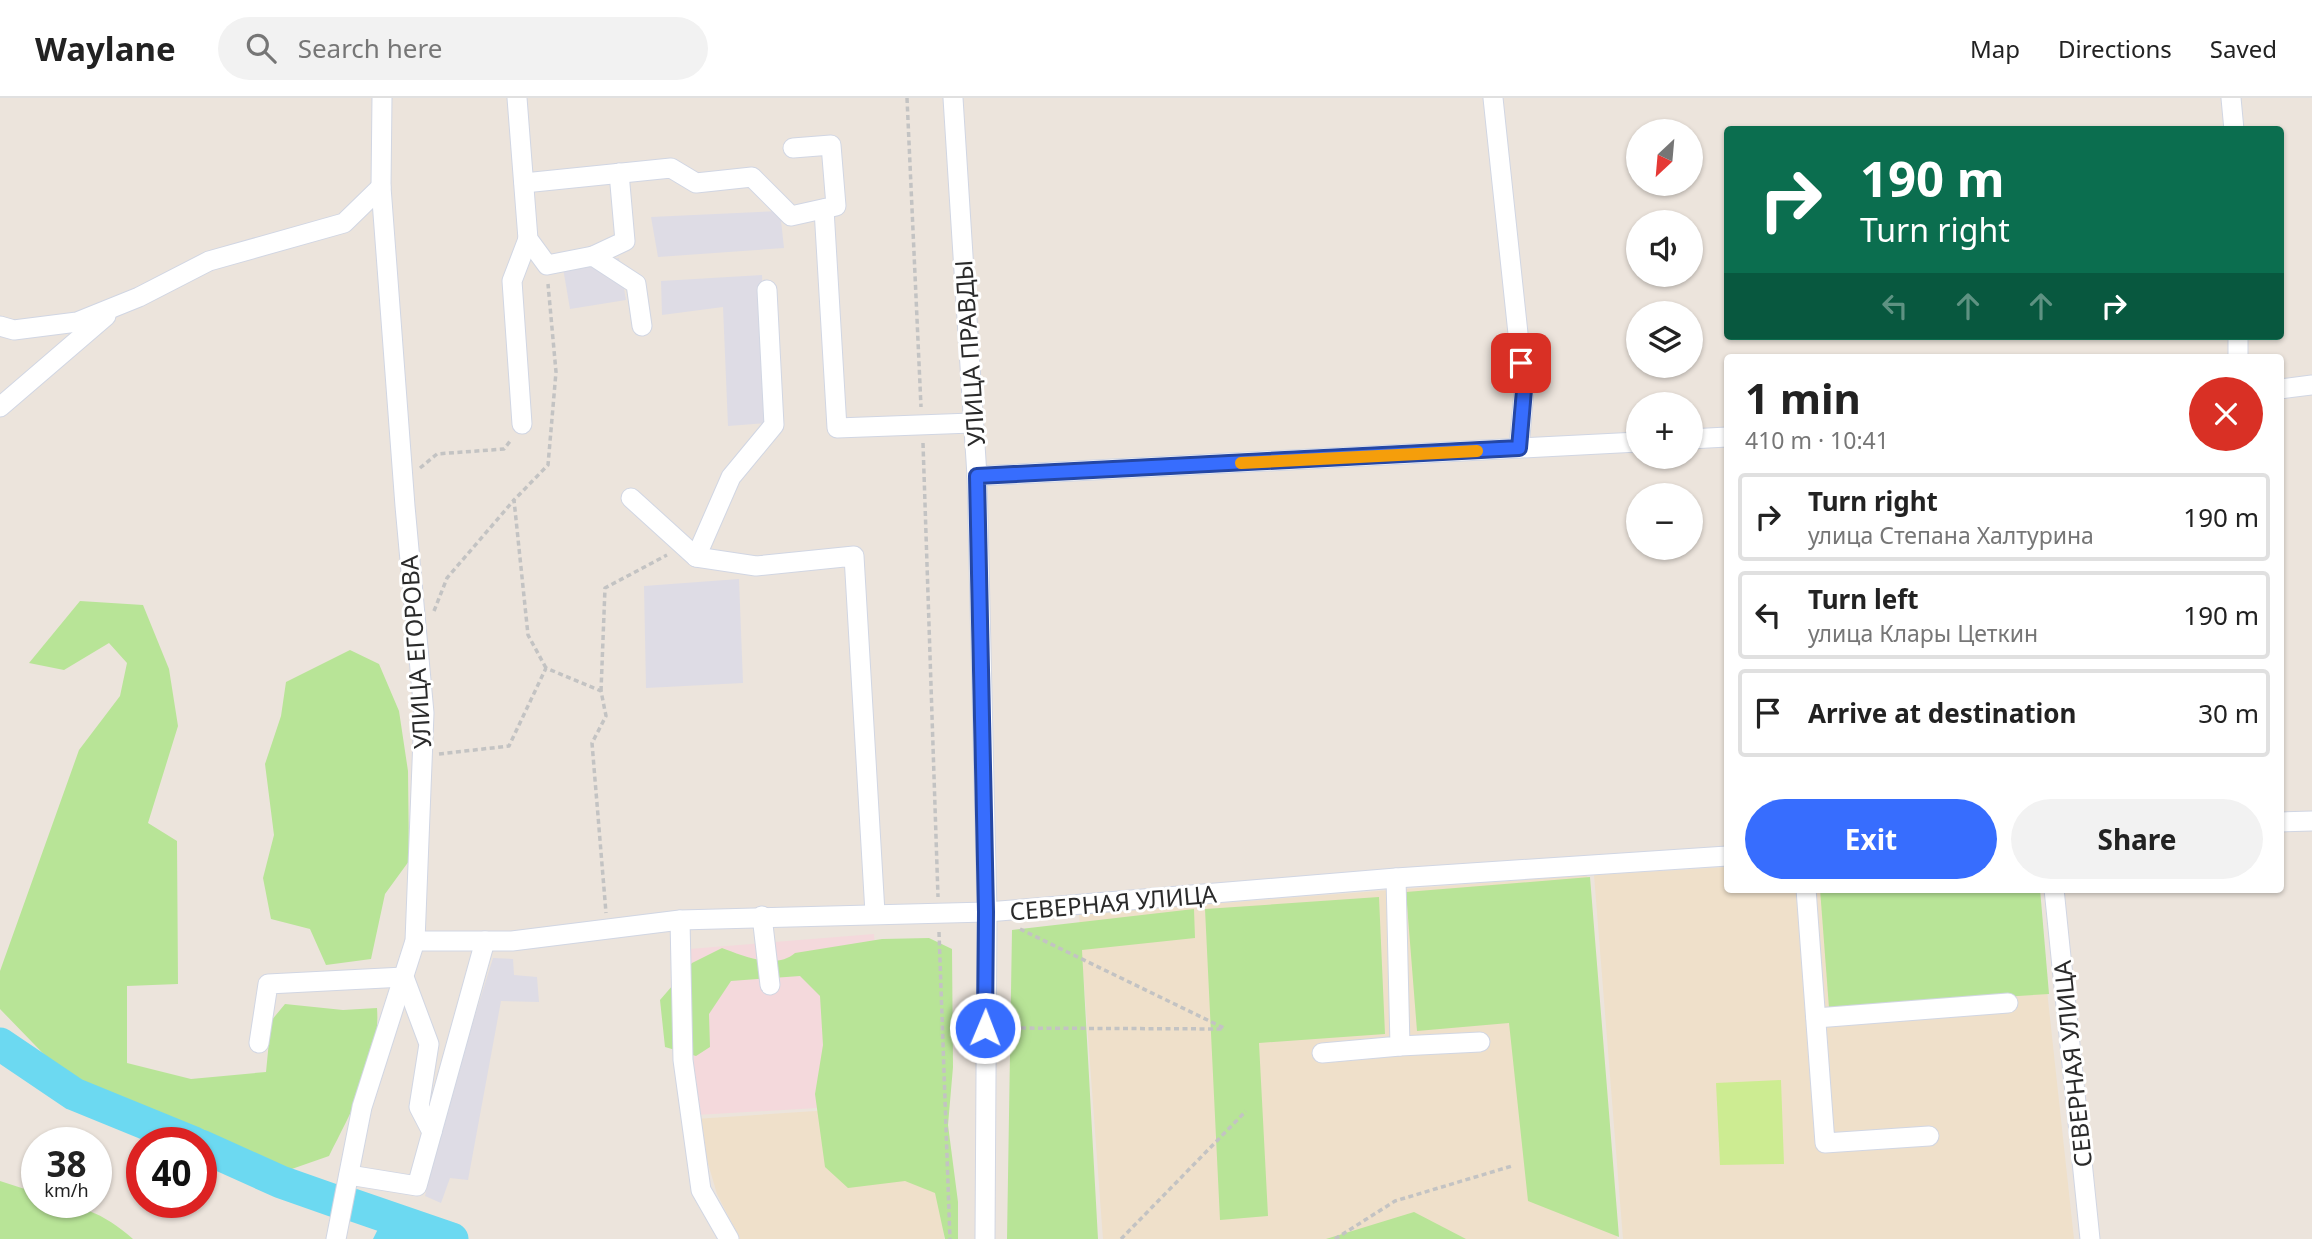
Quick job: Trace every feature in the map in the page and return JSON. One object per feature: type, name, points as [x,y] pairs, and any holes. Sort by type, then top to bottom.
[{"type":"street","name":"УЛИЦА ЕГОРОВА","points":[[336,1239],[362,1107],[415,941],[423,756],[424,713],[403,484],[382,187],[382,98]]},
{"type":"street","points":[[517,98],[528,239],[512,281],[522,424]]},
{"type":"street","name":"УЛИЦА ПРАВДЫ","points":[[953,98],[977,476],[986,912],[985,1239]]},
{"type":"street","points":[[1493,98],[1524,390],[1519,448]]},
{"type":"street","points":[[2231,98],[2234,126]]},
{"type":"street","points":[[524,183],[671,168],[696,183],[752,177],[791,216],[836,206],[831,145],[793,148]]},
{"type":"street","points":[[528,239],[547,265],[593,256],[625,241],[619,173]]},
{"type":"street","points":[[0,326],[14,330],[77,322],[121,304],[209,261],[344,223],[382,187]]},
{"type":"street","points":[[824,209],[838,428],[972,423]]},
{"type":"street","points":[[593,256],[636,284],[642,326]]},
{"type":"street","points":[[690,552],[731,477],[774,425],[767,290]]},
{"type":"street","points":[[0,407],[121,304]]},
{"type":"street","points":[[2284,388],[2312,385]]},
{"type":"street","points":[[1703,438],[1724,437]]},
{"type":"street","points":[[977,476],[1626,443]]},
{"type":"street","points":[[631,498],[690,552],[756,566],[854,556],[875,913]]},
{"type":"street","points":[[2284,822],[2312,821]]},
{"type":"street","name":"СЕВЕРНАЯ УЛИЦА","points":[[415,941],[512,941],[680,920],[986,912],[1396,878],[1724,856]]},
{"type":"street","points":[[1396,878],[1400,1046]]},
{"type":"street","points":[[1806,893],[1825,1143],[1928,1136]]},
{"type":"street","name":"СЕВЕРНАЯ УЛИЦА","points":[[2054,893],[2091,1239]]},
{"type":"street","points":[[762,916],[770,985]]},
{"type":"street","points":[[680,920],[683,1060],[701,1190],[729,1239]]},
{"type":"street","points":[[349,1175],[417,1186],[485,941]]},
{"type":"street","points":[[260,1043],[268,984],[404,977],[429,1044],[418,1107],[432,1132]]},
{"type":"street","points":[[1816,1018],[2008,1003]]},
{"type":"street","points":[[1322,1053],[1480,1042]]},
{"type":"path","points":[[907,98],[922,425],[950,1239]]},
{"type":"path","points":[[433,614],[447,578],[513,500],[548,465],[556,372],[547,265]]},
{"type":"path","points":[[403,484],[437,454],[504,449],[522,424]]},
{"type":"path","points":[[513,500],[528,635],[546,668],[601,691]]},
{"type":"path","points":[[607,929],[592,743],[606,716],[601,691],[605,588],[690,552]]},
{"type":"path","points":[[423,756],[509,746],[546,668]]},
{"type":"path","points":[[985,1028],[1226,1029],[986,912]]},
{"type":"path","points":[[1121,1239],[1246,1111]]},
{"type":"path","points":[[1335,1239],[1395,1201],[1512,1166]]},
{"type":"shaded area","points":[[780,211],[784,248],[658,257],[651,217]]},
{"type":"shaded area","points":[[619,258],[626,300],[570,309],[563,268]]},
{"type":"shaded area","points":[[762,275],[768,423],[728,426],[723,307],[662,315],[661,281]]},
{"type":"shaded area","points":[[739,579],[743,683],[646,688],[644,586]]},
{"type":"shaded area","points":[[1724,867],[1724,893],[2036,893],[2074,1239],[1623,1239],[1594,875]]},
{"type":"shaded area","points":[[1587,875],[1617,1239],[1103,1239],[1079,914]]},
{"type":"shaded area","points":[[874,934],[885,1104],[696,1115],[689,949]]},
{"type":"shaded area","points":[[493,958],[513,959],[514,975],[537,977],[539,1002],[501,1001],[468,1180],[450,1178],[441,1203],[425,1196],[454,1083]]},
{"type":"shaded area","points":[[938,1103],[944,1239],[740,1239],[717,1194],[695,1119]]},
{"type":"green space","points":[[80,601],[143,605],[169,669],[178,726],[148,823],[177,841],[178,984],[127,986],[127,1063],[191,1079],[266,1072],[271,1021],[285,1004],[343,1010],[377,1008],[377,1027],[370,1066],[329,1156],[286,1171],[217,1141],[217,1127],[185,1127],[63,1074],[0,1009],[0,971],[79,750],[120,696],[127,663],[109,643],[64,670],[29,663]]},
{"type":"green space","points":[[350,650],[379,664],[399,711],[408,771],[409,861],[385,894],[371,959],[326,965],[310,929],[271,919],[263,878],[274,835],[265,764],[281,716],[286,682]]},
{"type":"green space","points":[[1590,877],[1619,1237],[1528,1201],[1509,1023],[1417,1031],[1406,892]]},
{"type":"green space","points":[[1820,893],[2040,893],[2049,994],[1829,1008]]},
{"type":"green space","points":[[1379,897],[1385,1034],[1259,1043],[1268,1216],[1220,1220],[1205,909]]},
{"type":"green space","points":[[1194,909],[1195,938],[1082,950],[1098,1239],[1007,1239],[1012,930]]},
{"type":"green space","points":[[929,938],[952,949],[953,1067],[948,1125],[958,1202],[958,1239],[945,1239],[935,1193],[905,1181],[848,1188],[825,1167],[815,1094],[823,1045],[820,996],[800,976],[731,981],[709,1014],[710,1047],[696,1056],[665,1047],[660,1000],[692,963],[722,948],[749,958],[779,961],[795,953],[882,939]]},
{"type":"green space","points":[[1781,1080],[1784,1164],[1720,1165],[1716,1083]]},
{"type":"green space","points":[[0,1181],[21,1188],[21,1218],[104,1218],[133,1239],[0,1239]]},
{"type":"green space","points":[[1414,1212],[1466,1239],[1326,1239]]},
{"type":"water","points":[[397,1210],[412,1217],[416,1239],[373,1239],[382,1221]]},
{"type":"waterway","points":[[0,1044],[74,1094],[155,1127]]},
{"type":"waterway","points":[[217,1153],[281,1182],[335,1201]]},
{"type":"waterway","points":[[353,1205],[452,1239]]},
{"type":"slow traffic","points":[[1241,463],[1477,451]]},
{"type":"route","points":[[985,1028],[986,912],[977,476],[1519,448],[1524,390],[1521,363]]}]
